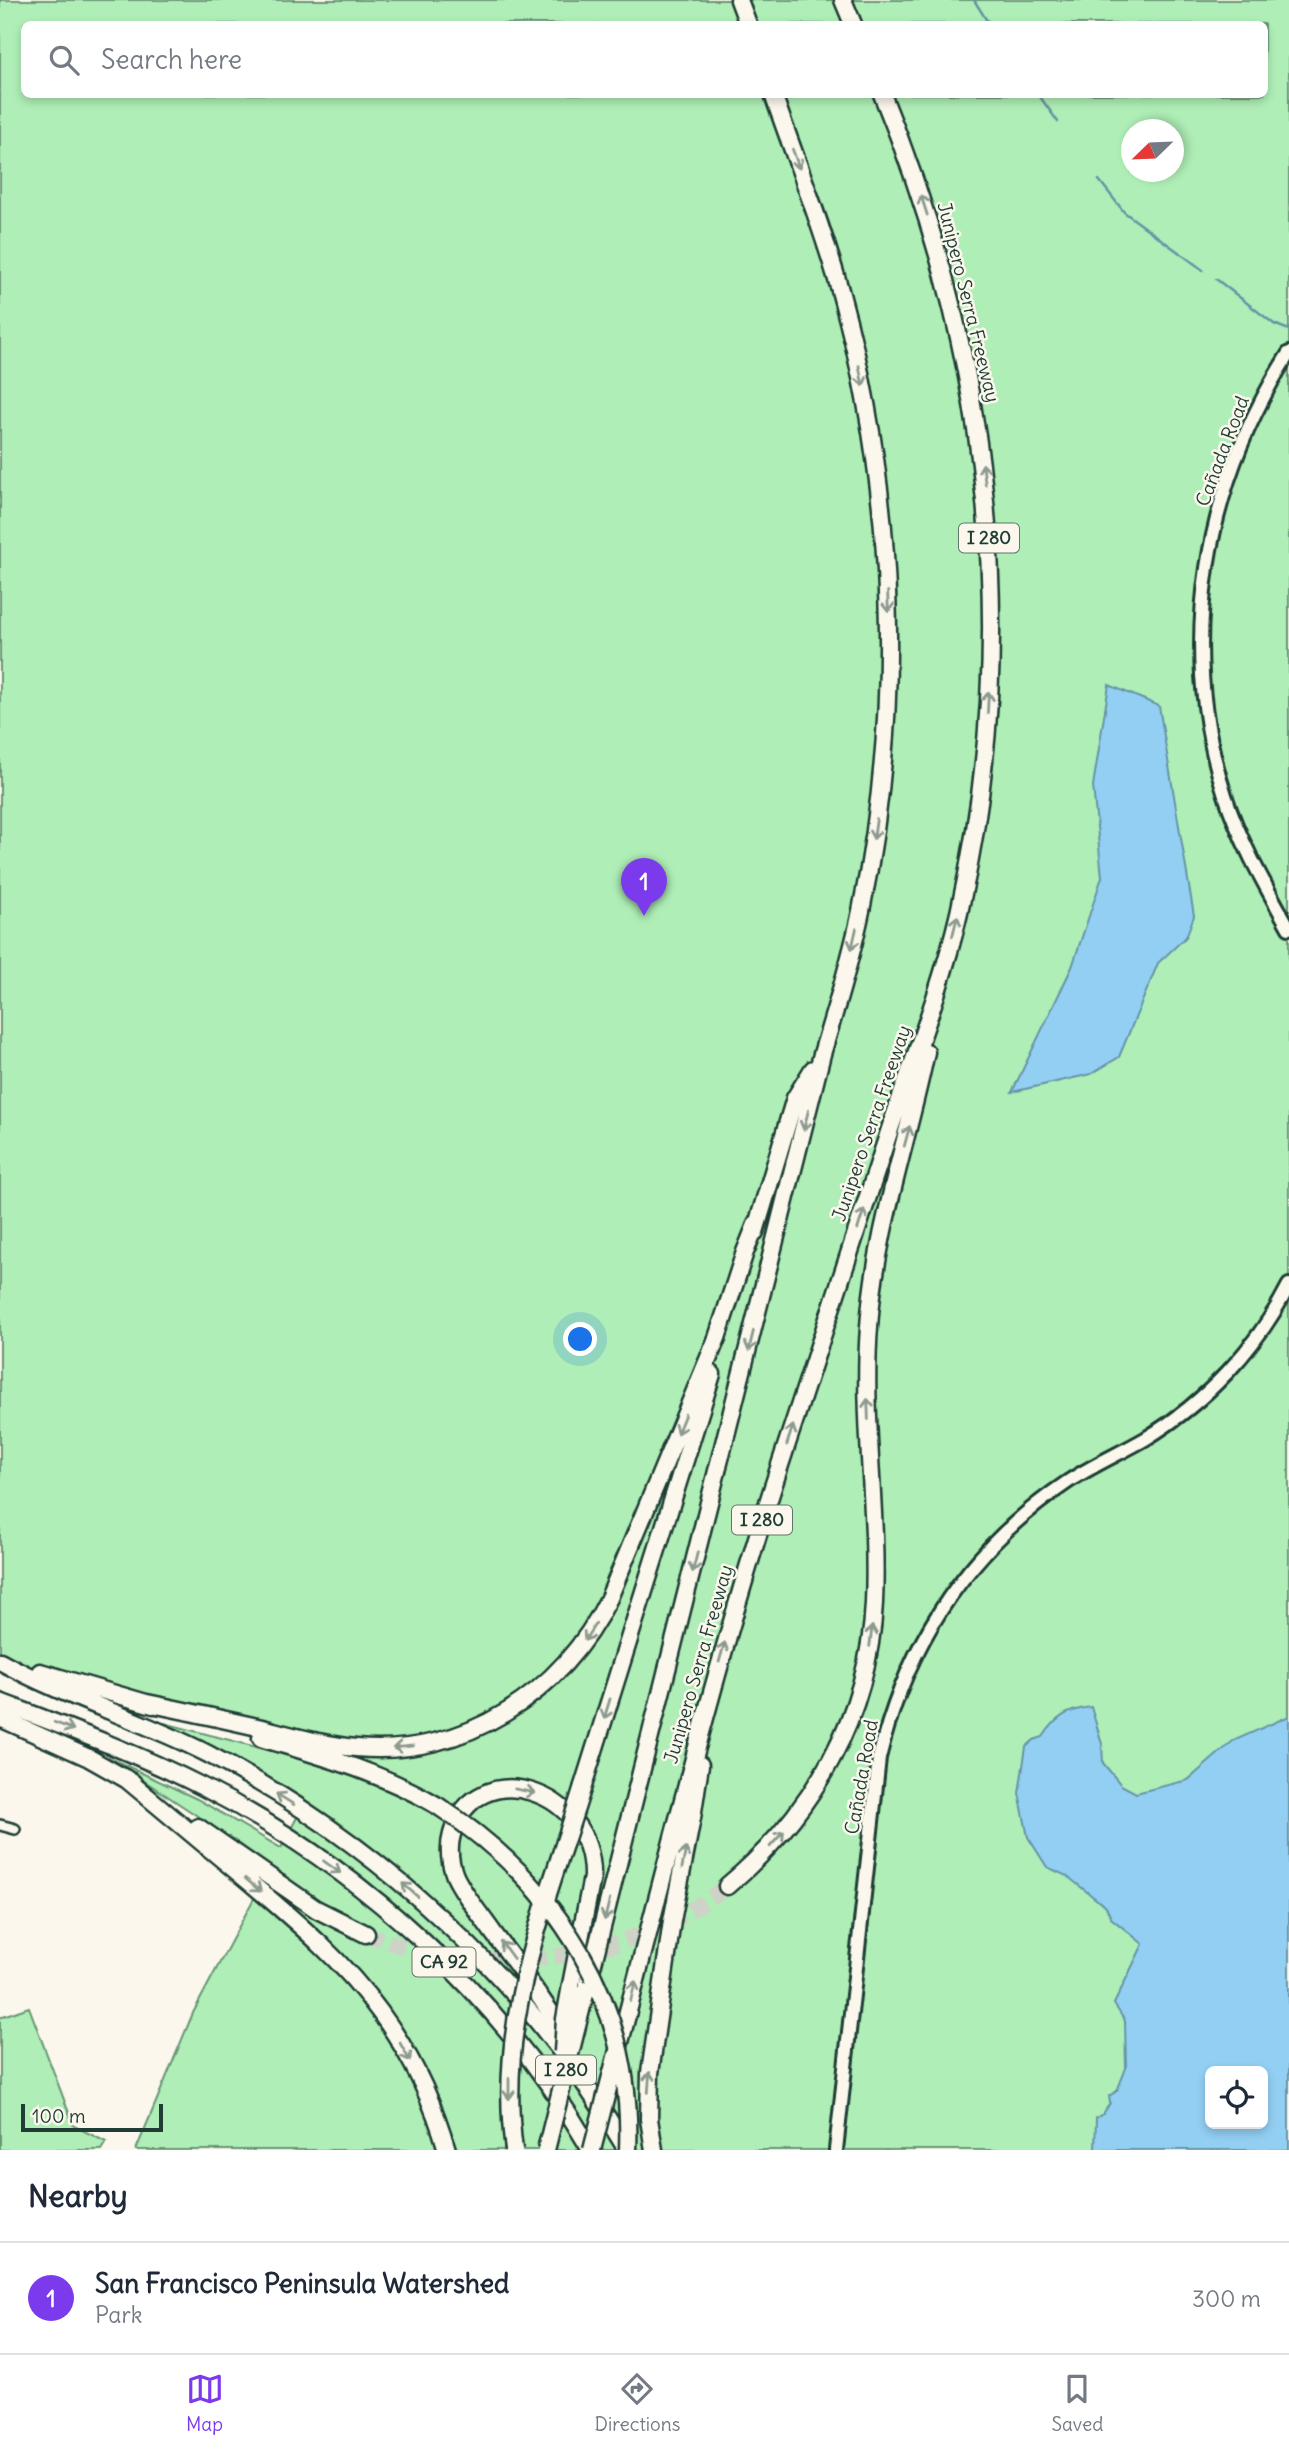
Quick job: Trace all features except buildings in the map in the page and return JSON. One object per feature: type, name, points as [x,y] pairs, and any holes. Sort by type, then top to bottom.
[{"type":"highway","points":[[739,0],[747,21]]},
{"type":"highway","points":[[843,0],[852,21]]},
{"type":"highway","name":"Junipero Serra Freeway","points":[[545,2150],[563,2084],[579,1988],[822,1054],[851,953],[875,831],[887,708],[889,626],[880,491],[859,364],[837,281],[774,98]]},
{"type":"highway","name":"Junipero Serra Freeway","points":[[592,2150],[709,1699],[780,1463],[938,992],[959,912],[980,790],[988,707],[990,567],[986,490],[962,344],[944,270],[923,200],[884,98]]},
{"type":"highway","points":[[727,1886],[780,1836],[818,1784],[847,1727],[866,1665],[873,1622],[874,1580],[867,1363],[871,1296],[881,1237],[914,1107],[938,992]]},
{"type":"highway","points":[[514,2150],[509,2078],[516,2007],[530,1954],[750,1254],[757,1222],[795,1098],[822,1054]]},
{"type":"highway","points":[[142,1702],[329,1744],[379,1748],[421,1744],[464,1733],[495,1719],[531,1697],[573,1657],[606,1604],[717,1338],[757,1222]]},
{"type":"highway","points":[[0,1661],[365,1770],[438,1805],[482,1836],[517,1868],[553,1909],[575,1942],[594,1979],[615,2038],[627,2099],[628,2150]]},
{"type":"highway","name":"CA 92","points":[[0,1661],[36,1681],[146,1724],[217,1758],[305,1811],[378,1864],[456,1932],[513,1992],[565,2056],[628,2150]]},
{"type":"highway","points":[[654,2150],[648,2108],[650,2073],[668,1941],[696,1798],[709,1699]]},
{"type":"highway","name":"CA 92","points":[[0,1702],[127,1751],[201,1786],[280,1831],[340,1872],[410,1930],[475,1995],[540,2073],[592,2150]]},
{"type":"highway","points":[[0,1718],[89,1758],[125,1779],[307,1903],[366,1934]]},
{"type":"highway","points":[[125,1779],[307,1932],[363,1990],[414,2067],[435,2114],[447,2150]]},
{"type":"highway","points":[[579,1988],[592,1877],[587,1841],[568,1811],[545,1796],[515,1789],[486,1794],[470,1805],[455,1827],[450,1851],[455,1875],[556,2020],[600,2092],[617,2134]]},
{"type":"main road","name":"Cañada Road","points":[[1289,353],[1257,408],[1219,505],[1207,562],[1201,638],[1207,716],[1225,794],[1254,866],[1289,928]]},
{"type":"main road","name":"Cañada Road","points":[[835,2150],[879,1758],[894,1704],[916,1651],[939,1611],[964,1576],[1003,1533],[1069,1481],[1144,1439],[1189,1408],[1241,1357],[1263,1329],[1289,1285]]},
{"type":"street","points":[[0,1825],[15,1829]]},
{"type":"green space","points":[[0,0],[1289,0],[1289,2150],[136,2150],[193,2013],[270,1868],[108,1757],[197,1799],[281,1848],[306,1800],[255,1769],[164,1723],[325,1765],[336,1745],[203,1715],[0,1661]]},
{"type":"green space","points":[[29,2007],[74,2126],[106,2142],[101,2150],[0,2150],[0,2017]]},
{"type":"water","points":[[1109,685],[1159,706],[1194,916],[1186,937],[1158,963],[1119,1057],[1091,1074],[1012,1092],[1072,967],[1102,877],[1093,786]]},
{"type":"water","points":[[1091,1707],[1102,1744],[1103,1763],[1121,1785],[1136,1793],[1188,1780],[1233,1741],[1289,1716],[1289,2150],[1095,2150],[1096,2118],[1103,2114],[1110,2103],[1109,2096],[1117,2091],[1126,2068],[1125,2021],[1114,2004],[1143,1944],[1111,1918],[1106,1907],[1067,1876],[1047,1867],[1028,1837],[1019,1793],[1026,1747],[1043,1737],[1053,1724],[1069,1713]]},
{"type":"waterway","points":[[974,0],[987,21]]},
{"type":"waterway","points":[[1041,98],[1058,122]]},
{"type":"waterway","points":[[1099,180],[1124,212],[1203,270]]},
{"type":"waterway","points":[[1216,279],[1274,324],[1289,330]]},
{"type":"tunnel","points":[[366,1934],[412,1948],[459,1957],[506,1960],[553,1957],[599,1948],[643,1933],[686,1913],[727,1886]]},
{"type":"place","name":"San Francisco Peninsula Watershed","points":[[644,916]]}]
